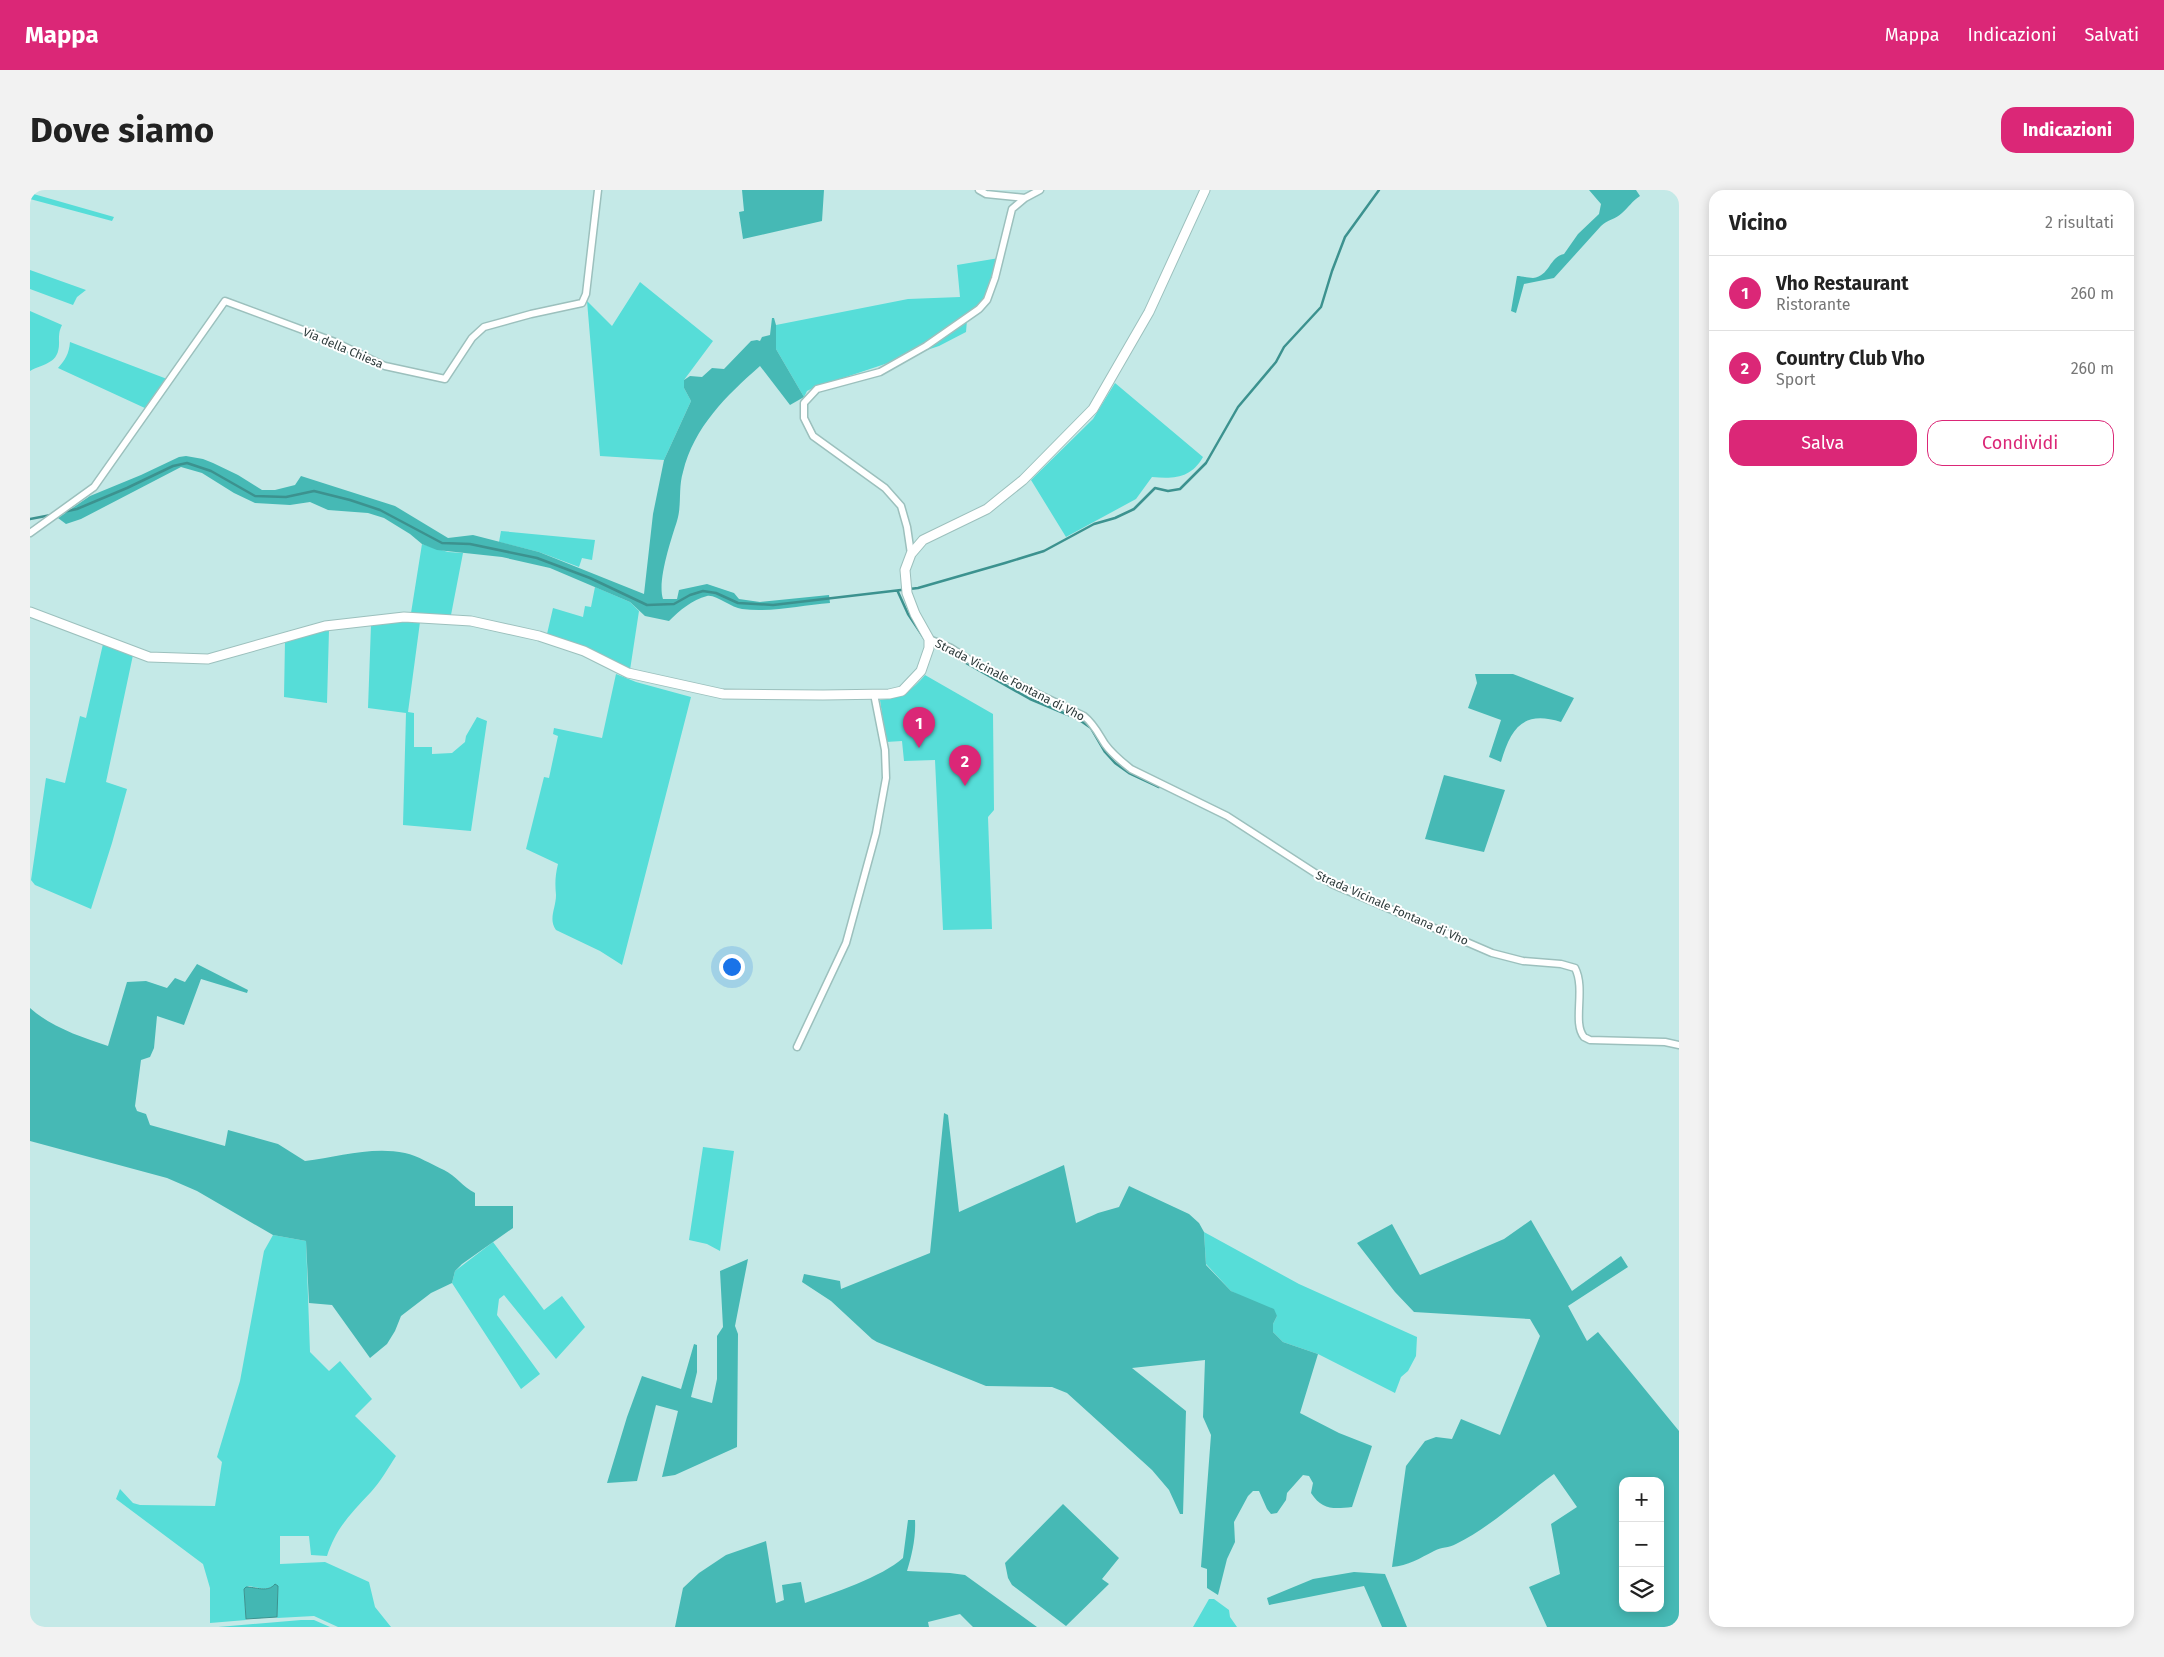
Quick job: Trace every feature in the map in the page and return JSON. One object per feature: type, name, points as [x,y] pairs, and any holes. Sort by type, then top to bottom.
[{"type":"street","name":"Via della Chiesa","points":[[30,532],[88,493],[102,478],[225,301],[335,342],[385,366],[445,379],[472,338],[484,327],[582,303],[586,294],[598,190]]},
{"type":"street","points":[[979,190],[986,194],[1024,198]]},
{"type":"street","points":[[911,554],[907,527],[901,506],[885,488],[813,436],[804,418],[804,403],[817,389],[880,372],[926,346],[979,308],[987,300],[995,278],[1012,209],[1024,198],[1040,190]]},
{"type":"street","points":[[30,612],[150,657],[208,659],[326,626],[404,617],[470,621],[539,636],[584,651],[628,673],[723,694],[888,694],[902,691],[921,671],[927,658],[929,639],[915,614],[907,590],[905,570],[911,554],[923,540],[987,509],[1023,480],[1092,409],[1149,312],[1205,190]]},
{"type":"street","name":"Strada Vicinale Fontana di Vho","points":[[929,639],[951,648],[976,664],[1084,716],[1093,723],[1106,745],[1117,758],[1130,768],[1227,816],[1332,884],[1492,953],[1523,962],[1561,964],[1574,968],[1580,982],[1579,1026],[1584,1037],[1590,1040],[1679,1044]]},
{"type":"street","points":[[797,1047],[846,943],[876,834],[886,778],[885,750],[874,694]]},
{"type":"shaded area","points":[[742,190],[824,190],[822,221],[743,239],[739,212],[744,211]]},
{"type":"shaded area","points":[[1589,190],[1636,190],[1640,196],[1620,215],[1601,226],[1554,278],[1524,284],[1516,313],[1511,311],[1517,276],[1533,278],[1543,274],[1555,259],[1564,254],[1578,234],[1599,214],[1601,204]]},
{"type":"shaded area","points":[[30,193],[114,217],[112,221],[30,199]]},
{"type":"shaded area","points":[[999,258],[991,287],[979,307],[967,320],[966,332],[939,346],[813,388],[807,391],[804,397],[776,349],[776,325],[908,299],[960,297],[957,265]]},
{"type":"shaded area","points":[[30,270],[86,290],[77,297],[73,305],[30,289]]},
{"type":"shaded area","points":[[640,282],[713,341],[684,380],[684,388],[691,401],[664,460],[600,456],[587,301],[612,326]]},
{"type":"shaded area","points":[[30,311],[62,325],[59,333],[59,349],[57,354],[50,362],[30,371]]},
{"type":"shaded area","points":[[772,318],[774,318],[776,325],[776,349],[804,397],[790,405],[760,366],[735,389],[703,427],[688,456],[682,478],[678,515],[663,571],[663,599],[677,599],[679,590],[707,584],[734,593],[739,599],[760,602],[829,595],[830,603],[753,610],[738,608],[715,597],[707,596],[686,606],[669,621],[645,616],[630,602],[550,568],[502,557],[437,550],[422,544],[384,518],[368,513],[328,510],[310,502],[290,505],[255,503],[234,493],[202,473],[181,467],[81,519],[66,524],[58,518],[90,496],[179,457],[186,456],[213,463],[238,475],[262,490],[275,490],[295,485],[301,476],[395,506],[448,538],[473,535],[539,552],[644,594],[653,514],[664,460],[691,401],[684,388],[684,380],[690,376],[702,377],[712,368],[724,369],[751,341],[760,341],[762,337],[770,335]]},
{"type":"shaded area","points":[[70,342],[167,379],[147,409],[58,368],[69,350]]},
{"type":"shaded area","points":[[1115,383],[1203,457],[1193,469],[1182,476],[1168,478],[1152,477],[1136,499],[1066,537],[1031,480],[1093,419]]},
{"type":"shaded area","points":[[501,531],[595,540],[592,560],[582,558],[579,567],[539,552],[499,542]]},
{"type":"shaded area","points":[[422,544],[448,552],[463,553],[451,615],[411,613]]},
{"type":"shaded area","points":[[595,587],[630,602],[639,611],[630,670],[582,646],[547,634],[553,608],[583,617],[585,606],[591,607]]},
{"type":"shaded area","points":[[420,622],[408,712],[414,713],[414,747],[432,747],[432,754],[452,753],[465,742],[466,736],[477,717],[487,721],[471,831],[403,825],[406,713],[368,708],[371,625]]},
{"type":"shaded area","points":[[329,630],[327,703],[284,697],[285,640]]},
{"type":"shaded area","points":[[103,644],[133,655],[106,782],[127,789],[91,909],[35,885],[31,880],[46,778],[65,783],[80,716],[86,718]]},
{"type":"shaded area","points":[[616,674],[636,682],[691,697],[622,965],[600,951],[556,930],[552,918],[556,900],[556,872],[558,864],[526,849],[544,777],[549,778],[558,736],[553,734],[554,728],[602,738]]},
{"type":"shaded area","points":[[1475,674],[1513,674],[1574,698],[1561,722],[1537,718],[1528,720],[1520,725],[1509,740],[1501,762],[1489,757],[1501,720],[1468,708],[1477,683]]},
{"type":"shaded area","points":[[925,675],[993,714],[994,810],[988,817],[992,929],[943,930],[935,760],[904,761],[902,741],[886,742],[880,700],[906,692]]},
{"type":"shaded area","points":[[1444,775],[1505,790],[1484,852],[1425,839]]},
{"type":"shaded area","points":[[197,964],[248,990],[247,993],[201,979],[184,1025],[157,1016],[154,1048],[150,1057],[141,1060],[135,1106],[137,1111],[146,1114],[150,1125],[225,1146],[228,1130],[278,1144],[305,1161],[367,1151],[405,1153],[424,1160],[452,1175],[475,1193],[475,1206],[513,1206],[513,1228],[462,1264],[455,1271],[452,1283],[431,1293],[401,1316],[387,1344],[370,1358],[332,1305],[309,1303],[306,1241],[273,1235],[197,1191],[167,1178],[30,1141],[30,1008],[57,1026],[108,1046],[127,982],[146,981],[167,988],[175,978],[185,982]]},
{"type":"shaded area","points":[[944,1113],[948,1115],[959,1212],[1064,1165],[1076,1223],[1098,1213],[1119,1207],[1129,1186],[1189,1214],[1199,1223],[1204,1232],[1206,1265],[1231,1291],[1274,1309],[1277,1316],[1273,1324],[1273,1332],[1283,1342],[1318,1354],[1300,1413],[1339,1433],[1372,1446],[1352,1507],[1334,1508],[1319,1503],[1311,1493],[1313,1483],[1309,1476],[1303,1475],[1287,1493],[1286,1500],[1277,1513],[1271,1514],[1259,1491],[1253,1491],[1248,1496],[1234,1522],[1235,1542],[1227,1559],[1218,1595],[1207,1588],[1207,1569],[1201,1567],[1211,1435],[1203,1417],[1205,1360],[1132,1368],[1186,1411],[1183,1514],[1180,1514],[1169,1490],[1152,1470],[1067,1393],[1052,1387],[986,1386],[877,1342],[831,1301],[802,1282],[804,1274],[840,1281],[841,1289],[930,1253]]},
{"type":"shaded area","points":[[703,1147],[734,1151],[720,1251],[707,1244],[689,1240]]},
{"type":"shaded area","points":[[1531,1220],[1572,1291],[1621,1256],[1628,1267],[1568,1306],[1587,1341],[1598,1332],[1679,1431],[1679,1627],[1547,1627],[1529,1587],[1560,1574],[1551,1524],[1577,1507],[1554,1474],[1469,1537],[1409,1563],[1392,1567],[1406,1466],[1425,1441],[1436,1437],[1452,1439],[1461,1419],[1500,1435],[1540,1336],[1530,1319],[1414,1312],[1395,1292],[1357,1243],[1392,1224],[1420,1275],[1504,1239]]},
{"type":"shaded area","points":[[1204,1232],[1299,1284],[1417,1337],[1416,1356],[1408,1371],[1401,1377],[1395,1393],[1318,1354],[1283,1342],[1273,1332],[1273,1324],[1277,1316],[1231,1291],[1206,1264]]},
{"type":"shaded area","points":[[273,1235],[306,1241],[310,1352],[329,1371],[340,1361],[372,1399],[355,1416],[396,1456],[378,1483],[340,1529],[327,1556],[311,1555],[309,1536],[280,1536],[280,1564],[325,1562],[369,1582],[375,1607],[391,1627],[338,1627],[314,1616],[277,1618],[278,1586],[264,1589],[249,1586],[244,1589],[246,1620],[210,1623],[210,1588],[203,1564],[116,1499],[120,1489],[133,1503],[140,1505],[215,1506],[222,1462],[217,1457],[240,1381],[264,1251]]},
{"type":"shaded area","points":[[493,1242],[544,1310],[562,1296],[585,1327],[556,1359],[504,1295],[499,1299],[497,1315],[540,1374],[521,1389],[452,1283],[455,1271]]},
{"type":"shaded area","points":[[748,1259],[735,1326],[738,1334],[737,1447],[675,1475],[662,1477],[678,1411],[656,1405],[637,1481],[607,1483],[627,1417],[642,1376],[681,1389],[694,1344],[697,1345],[697,1372],[691,1397],[712,1403],[717,1379],[717,1336],[723,1327],[720,1271]]},
{"type":"shaded area","points":[[1063,1504],[1119,1558],[1102,1579],[1109,1584],[1066,1626],[1012,1585],[1008,1578],[1005,1563]]},
{"type":"shaded area","points":[[908,1520],[915,1520],[915,1526],[911,1559],[907,1571],[965,1575],[1037,1627],[973,1627],[960,1614],[928,1622],[929,1627],[675,1627],[683,1588],[699,1573],[726,1555],[766,1541],[776,1603],[784,1600],[782,1585],[801,1582],[805,1603],[870,1578],[883,1572],[903,1558]]},
{"type":"shaded area","points":[[1354,1572],[1385,1574],[1407,1627],[1382,1627],[1364,1586],[1269,1605],[1267,1598],[1313,1579]]},
{"type":"shaded area","points":[[275,1584],[278,1586],[277,1617],[246,1619],[244,1589],[246,1587],[265,1589]]},
{"type":"shaded area","points":[[1209,1599],[1214,1599],[1229,1610],[1230,1617],[1237,1627],[1193,1627]]},
{"type":"shaded area","points":[[314,1620],[330,1627],[218,1627]]},
{"type":"waterway","points":[[63,512],[77,509],[173,466],[187,463],[211,471],[255,496],[286,497],[314,491],[350,500],[380,510],[442,543],[470,544],[537,558],[590,578],[647,605],[674,604],[690,595],[703,591],[716,593],[738,603],[773,605],[918,588],[1044,551],[1094,524],[1115,518],[1134,509],[1155,488],[1168,491],[1180,489],[1206,463],[1238,407],[1276,362],[1284,347],[1321,307],[1345,237],[1379,190]]},
{"type":"waterway","points":[[30,519],[51,515]]},
{"type":"waterway","points":[[898,592],[908,614],[924,638]]},
{"type":"waterway","points":[[936,646],[1030,699],[1078,719],[1091,728],[1105,752],[1115,763],[1129,773],[1159,787]]},
{"type":"place","name":"Vho Restaurant","points":[[919,748]]},
{"type":"place","name":"Country Club Vho","points":[[965,786]]}]
